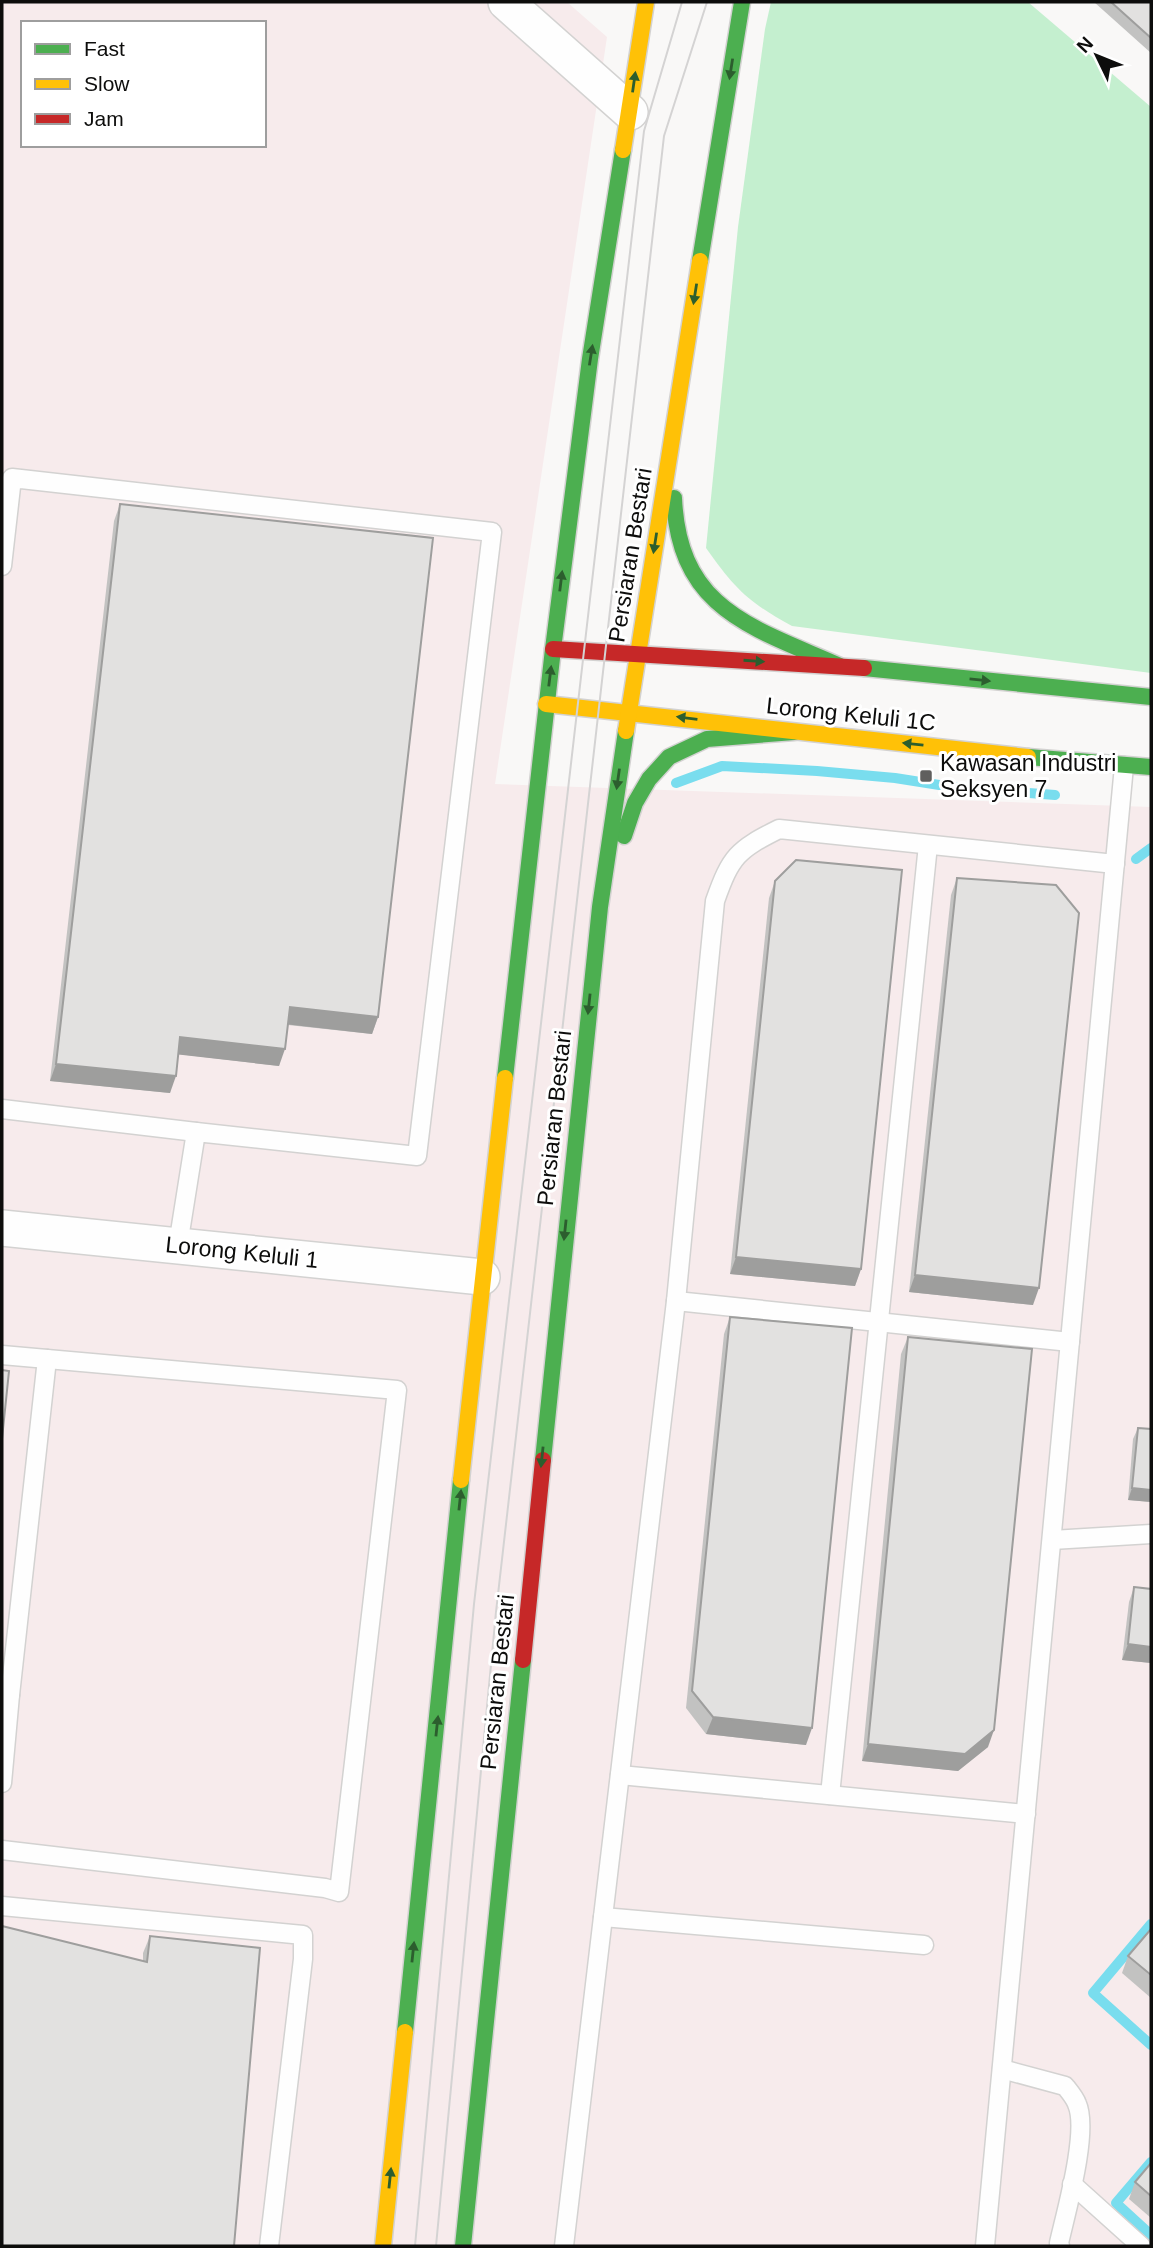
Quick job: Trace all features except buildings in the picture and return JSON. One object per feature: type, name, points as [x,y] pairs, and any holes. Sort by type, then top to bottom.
[{"type":"main road","points":[[383,2246],[482,1277],[546,704],[590,359],[646,2]]},
{"type":"main road","name":"Persiaran Bestari","points":[[463,2246],[600,907],[637,653],[742,2]]},
{"type":"main road","points":[[676,415],[674,527],[692,573],[733,617],[840,666]]},
{"type":"main road","name":"Lorong Keluli 1C","points":[[553,649],[840,666],[1151,697]]},
{"type":"main road","name":"Lorong Keluli 1C","points":[[546,704],[1151,768]]},
{"type":"main road","points":[[600,907],[635,803],[649,779],[669,757],[707,739],[794,732]]},
{"type":"main road","points":[[465,2218],[473,2246]]},
{"type":"street","points":[[506,2],[630,112]]},
{"type":"street","name":"Lorong Keluli 1","points":[[2,1228],[482,1277]]},
{"type":"lane","points":[[2,566],[12,478],[492,532],[417,1156],[2,1109]]},
{"type":"lane","points":[[985,2246],[1124,766]]},
{"type":"lane","points":[[564,2246],[676,1301],[715,901],[727,867],[748,845],[779,829],[1115,864]]},
{"type":"lane","points":[[830,1795],[928,845]]},
{"type":"lane","points":[[178,1245],[196,1132]]},
{"type":"lane","points":[[676,1301],[1070,1342]]},
{"type":"lane","points":[[2,1355],[397,1390],[339,1892],[325,1888],[2,1850]]},
{"type":"lane","points":[[2,1783],[6,1694],[47,1359]]},
{"type":"lane","points":[[1052,1541],[1151,1534]]},
{"type":"lane","points":[[620,1775],[1026,1814]]},
{"type":"lane","points":[[2,1906],[303,1935],[303,1959],[269,2246]]},
{"type":"lane","points":[[603,1917],[925,1945]]},
{"type":"lane","points":[[1002,2069],[1065,2086],[1078,2105],[1081,2127],[1060,2246]]},
{"type":"lane","points":[[1072,2184],[1141,2246]]},
{"type":"shaded area","points":[[2,2],[567,2],[607,37],[495,784],[1151,807],[1151,2246],[2,2246]]},
{"type":"green space","points":[[771,2],[1028,2],[1151,107],[1151,673],[792,626],[743,593],[706,548],[738,227]]},
{"type":"waterway","points":[[676,783],[722,766],[817,771],[895,778],[952,787],[1055,795]]},
{"type":"waterway","points":[[1136,859],[1151,848]]},
{"type":"waterway","points":[[1151,1924],[1093,1993],[1151,2045]]},
{"type":"waterway","points":[[1151,2162],[1116,2203],[1151,2235]]},
{"type":"tram line","points":[[415,2246],[474,1604],[644,131],[682,2]]},
{"type":"tram line","points":[[436,2246],[496,1612],[664,136],[707,2]]},
{"type":"traffic: fast","points":[[700,261],[742,2]]},
{"type":"traffic: fast","points":[[505,1078],[553,649],[590,359],[623,150]]},
{"type":"traffic: fast","points":[[674,498],[679,536],[690,566],[706,590],[726,609],[750,625],[840,666]]},
{"type":"traffic: fast","points":[[864,668],[1151,697]]},
{"type":"traffic: fast","points":[[543,1460],[600,907],[626,731]]},
{"type":"traffic: fast","points":[[624,836],[635,803],[649,779],[669,757],[707,739],[794,732]]},
{"type":"traffic: fast","points":[[1028,757],[1151,767]]},
{"type":"traffic: fast","points":[[405,2032],[461,1480]]},
{"type":"traffic: fast","points":[[463,2246],[523,1660]]},
{"type":"traffic: slow","points":[[623,150],[646,2]]},
{"type":"traffic: slow","points":[[626,731],[700,261]]},
{"type":"traffic: slow","points":[[546,704],[1028,757]]},
{"type":"traffic: slow","points":[[461,1480],[505,1078]]},
{"type":"traffic: slow","points":[[383,2246],[405,2032]]},
{"type":"traffic: jam","points":[[553,649],[864,668]]},
{"type":"traffic: jam","points":[[523,1660],[543,1460]]},
{"type":"place","name":"Kawasan Industri Seksyen 7","points":[[926,776]]}]
